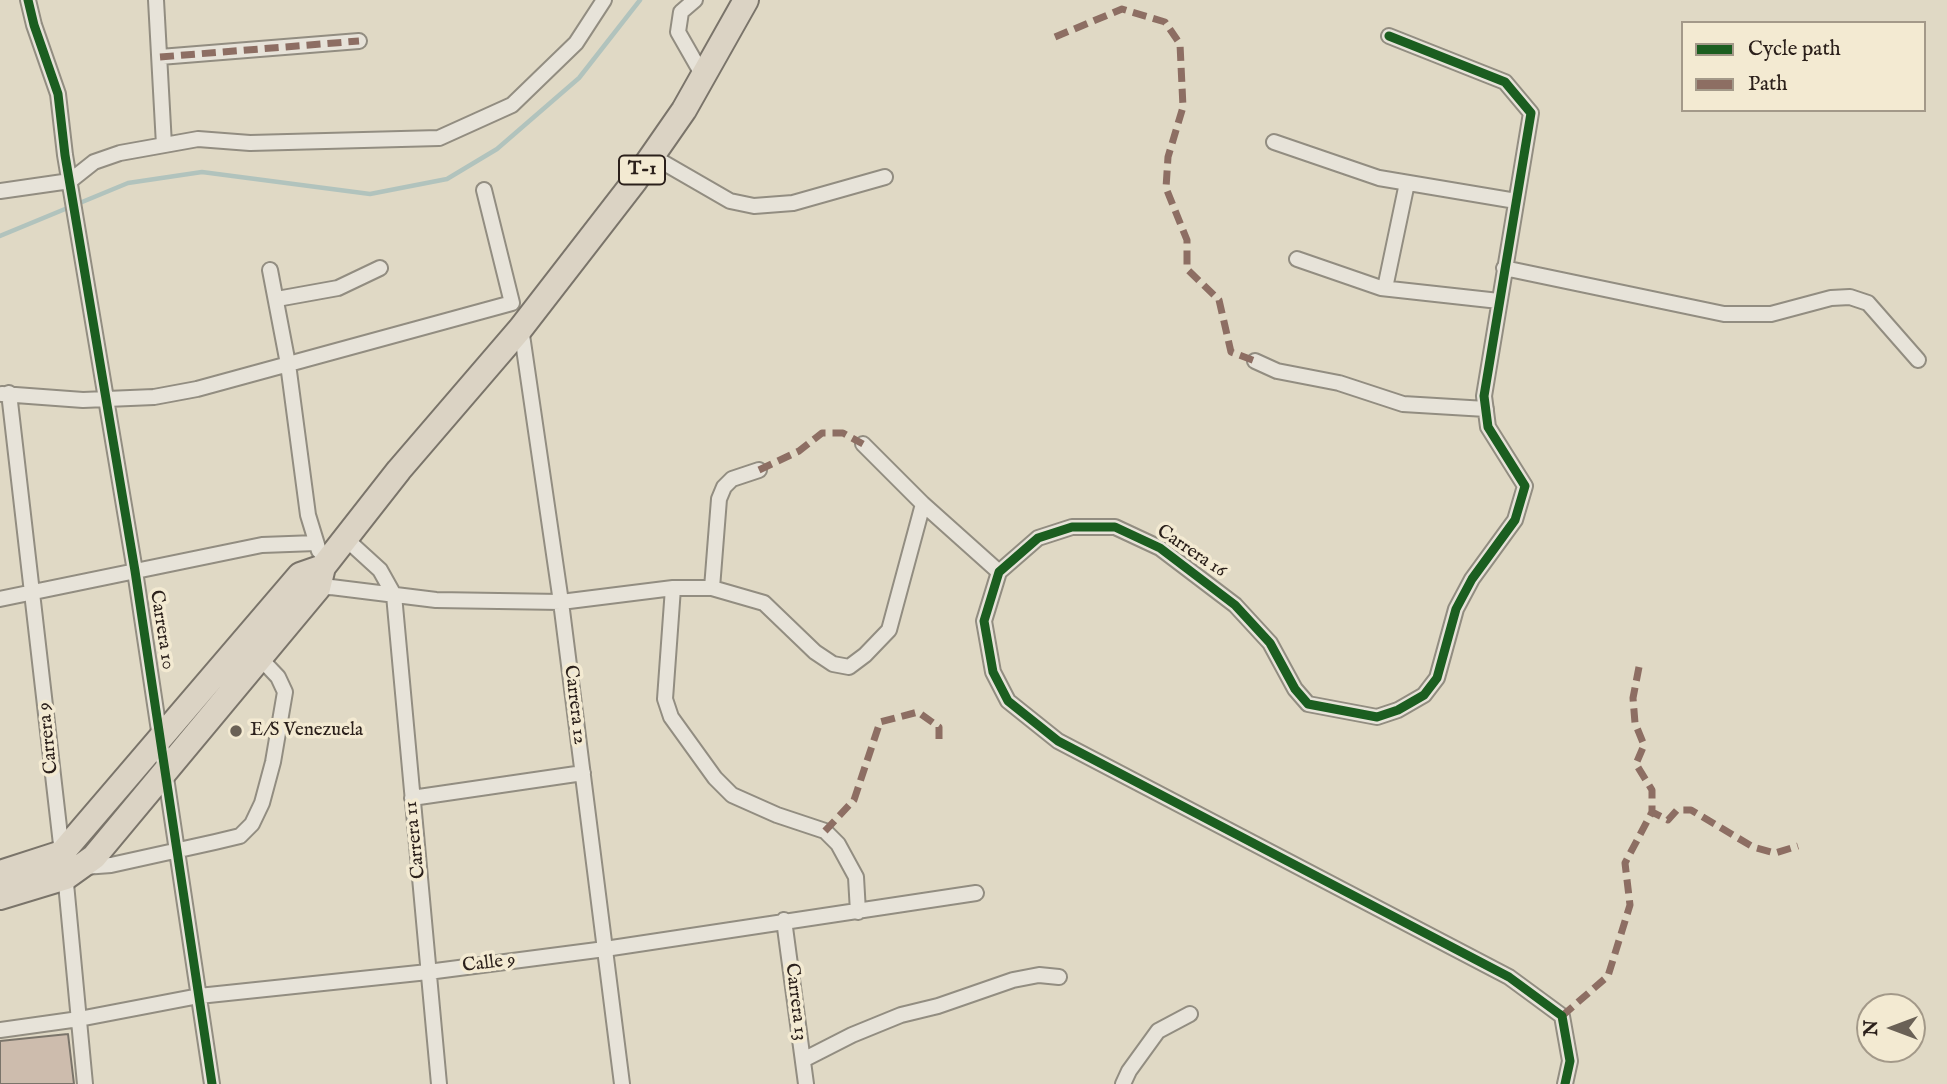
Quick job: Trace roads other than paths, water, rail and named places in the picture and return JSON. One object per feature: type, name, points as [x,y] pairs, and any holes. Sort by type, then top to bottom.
[{"type":"highway","name":"T-1","points":[[0,897],[102,848],[260,658],[399,470],[652,156],[684,110],[746,0]]},
{"type":"highway","name":"T-1","points":[[0,873],[70,865],[160,738],[300,575],[321,578]]},
{"type":"street","name":"Carrera 10","points":[[28,0],[58,94],[71,188],[135,571],[212,1084]]},
{"type":"street","points":[[156,0],[164,145]]},
{"type":"street","points":[[0,191],[71,188],[94,162],[120,153],[198,139],[250,143],[439,138],[512,106],[576,43],[604,0]]},
{"type":"street","points":[[695,0],[681,12],[678,32],[702,74]]},
{"type":"street","name":"Carrera 16","points":[[999,572],[1038,538],[1072,527],[1115,527],[1160,548],[1235,605],[1269,643],[1295,689],[1308,704],[1377,717],[1398,710],[1424,695],[1437,678],[1457,609],[1472,579],[1515,520],[1525,486],[1488,427],[1484,396],[1531,113],[1505,82],[1389,36]]},
{"type":"street","points":[[160,57],[359,41]]},
{"type":"street","points":[[1274,142],[1379,178],[1516,201]]},
{"type":"street","points":[[652,156],[730,201],[754,206],[793,203],[886,177]]},
{"type":"street","points":[[1385,288],[1407,183]]},
{"type":"street","name":"Carrera 12","points":[[484,190],[521,316],[561,602],[622,1084]]},
{"type":"street","points":[[1297,259],[1385,288],[1499,302]]},
{"type":"street","points":[[277,299],[338,288],[380,268]]},
{"type":"street","points":[[1504,268],[1724,314],[1771,314],[1831,298],[1850,297],[1868,303],[1917,360]]},
{"type":"street","points":[[270,270],[288,364],[309,515],[321,578],[331,587],[436,600],[561,602],[673,588],[712,588],[764,603],[815,652],[833,664],[849,667],[889,630],[923,504]]},
{"type":"street","points":[[4,393],[106,400],[154,397],[197,389],[288,364],[521,316]]},
{"type":"street","points":[[1255,361],[1277,371],[1339,383],[1403,404],[1486,409]]},
{"type":"street","name":"Carrera 9","points":[[4,393],[70,865],[85,1084]]},
{"type":"street","points":[[863,444],[923,504],[999,572],[984,621],[993,672],[1007,701],[1058,741],[1509,977],[1562,1016],[1570,1061],[1565,1084]]},
{"type":"street","points":[[712,588],[719,499],[724,487],[732,479],[759,470]]},
{"type":"street","points":[[346,539],[380,570],[394,595]]},
{"type":"street","points":[[0,599],[262,545],[316,543]]},
{"type":"street","points":[[673,588],[665,699],[671,717],[715,778],[732,794],[777,815],[825,831],[838,844],[856,877],[858,912]]},
{"type":"street","name":"Carrera 11","points":[[394,595],[439,1084]]},
{"type":"street","points":[[70,865],[111,865],[177,848],[240,836],[252,824],[262,803],[285,692],[278,677],[260,658]]},
{"type":"street","points":[[412,798],[583,773]]},
{"type":"street","name":"Calle 9","points":[[0,1030],[79,1019],[199,996],[428,972],[605,949],[976,893]]},
{"type":"street","name":"Carrera 13","points":[[784,920],[806,1084]]},
{"type":"street","points":[[803,1060],[852,1035],[901,1015],[938,1006],[1013,980],[1039,975],[1059,977]]},
{"type":"street","points":[[1123,1084],[1129,1071],[1158,1031],[1190,1014]]},
{"type":"waterway","points":[[0,236],[128,183],[202,172],[370,194],[447,179],[497,149],[579,78],[640,0]]},
{"type":"place","name":"E/S Venezuela","points":[[236,731]]}]
